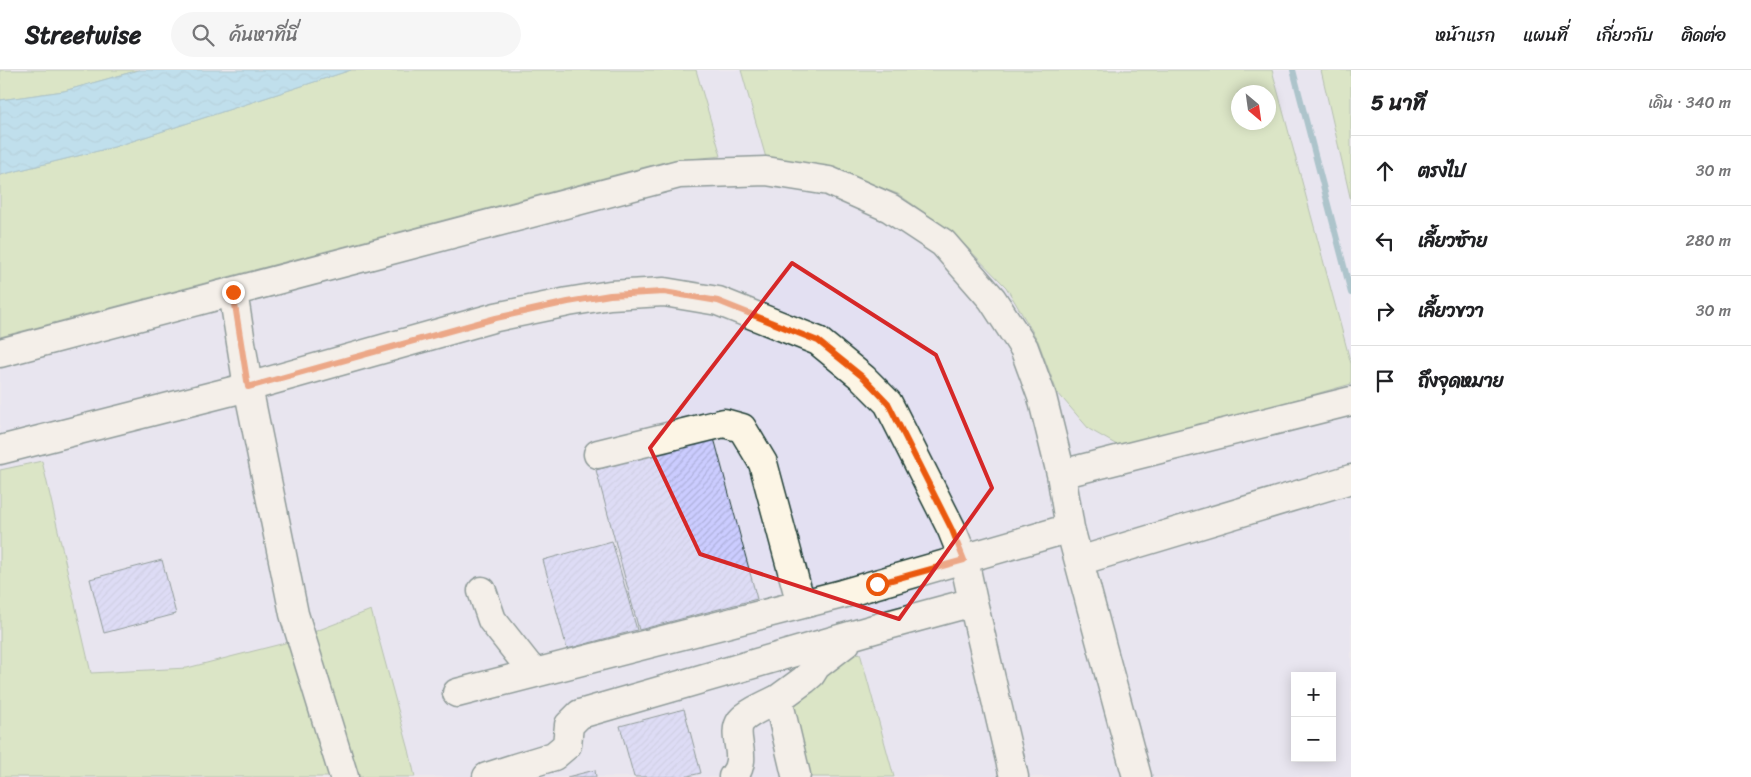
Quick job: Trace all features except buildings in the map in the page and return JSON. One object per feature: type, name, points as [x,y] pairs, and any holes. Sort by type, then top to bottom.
[{"type":"lane","points":[[0,353],[679,174],[766,171],[829,181],[890,208],[943,243],[992,299],[1024,348],[1042,397],[1061,474],[1070,528],[1136,777]]},
{"type":"lane","points":[[233,292],[248,387],[294,614],[344,777]]},
{"type":"lane","points":[[0,450],[248,387],[496,318],[568,302],[610,295],[664,292],[718,301],[818,341],[864,378],[888,403],[952,530],[964,560],[972,602],[1014,777]]},
{"type":"lane","points":[[1061,474],[1347,402]]},
{"type":"lane","points":[[598,454],[724,423],[742,428],[763,463],[801,604]]},
{"type":"lane","points":[[1079,561],[1351,478]]},
{"type":"lane","points":[[457,693],[842,594],[1070,528]]},
{"type":"lane","points":[[482,591],[492,620],[533,672]]},
{"type":"lane","points":[[487,777],[516,773],[554,756],[567,745],[569,725],[580,714],[888,624],[972,602]]},
{"type":"lane","points":[[733,777],[738,771],[742,759],[739,726],[743,719],[778,699],[804,680],[816,666],[857,634]]},
{"type":"lane","points":[[778,699],[796,775]]},
{"type":"highlighted area","points":[[792,263],[936,355],[992,488],[899,619],[700,554],[650,448]]},
{"type":"shaded area","points":[[0,70],[1351,70],[1351,777],[0,777]]},
{"type":"green space","points":[[0,70],[139,70],[64,91],[0,100]]},
{"type":"green space","points":[[351,70],[696,70],[721,156],[664,162],[0,337],[0,175],[114,147]]},
{"type":"green space","points":[[741,70],[1272,70],[1351,364],[1351,384],[1149,441],[1117,445],[1089,429],[1057,392],[1038,341],[1006,287],[952,232],[898,194],[829,168],[766,158]]},
{"type":"green space","points":[[1321,70],[1351,70],[1351,201]]},
{"type":"green space","points":[[42,461],[91,673],[187,668],[285,643],[371,610],[415,777],[0,777],[0,470]]},
{"type":"green space","points":[[860,653],[894,777],[808,777],[782,680]]},
{"type":"water","points":[[139,70],[351,70],[114,147],[0,175],[0,100],[64,91]]},
{"type":"waterway","points":[[1293,70],[1351,293]]},
{"type":"route","points":[[233,292],[248,387],[496,318],[610,295],[664,292],[718,301],[818,341],[864,378],[888,403],[952,530],[964,560],[877,584]]}]
